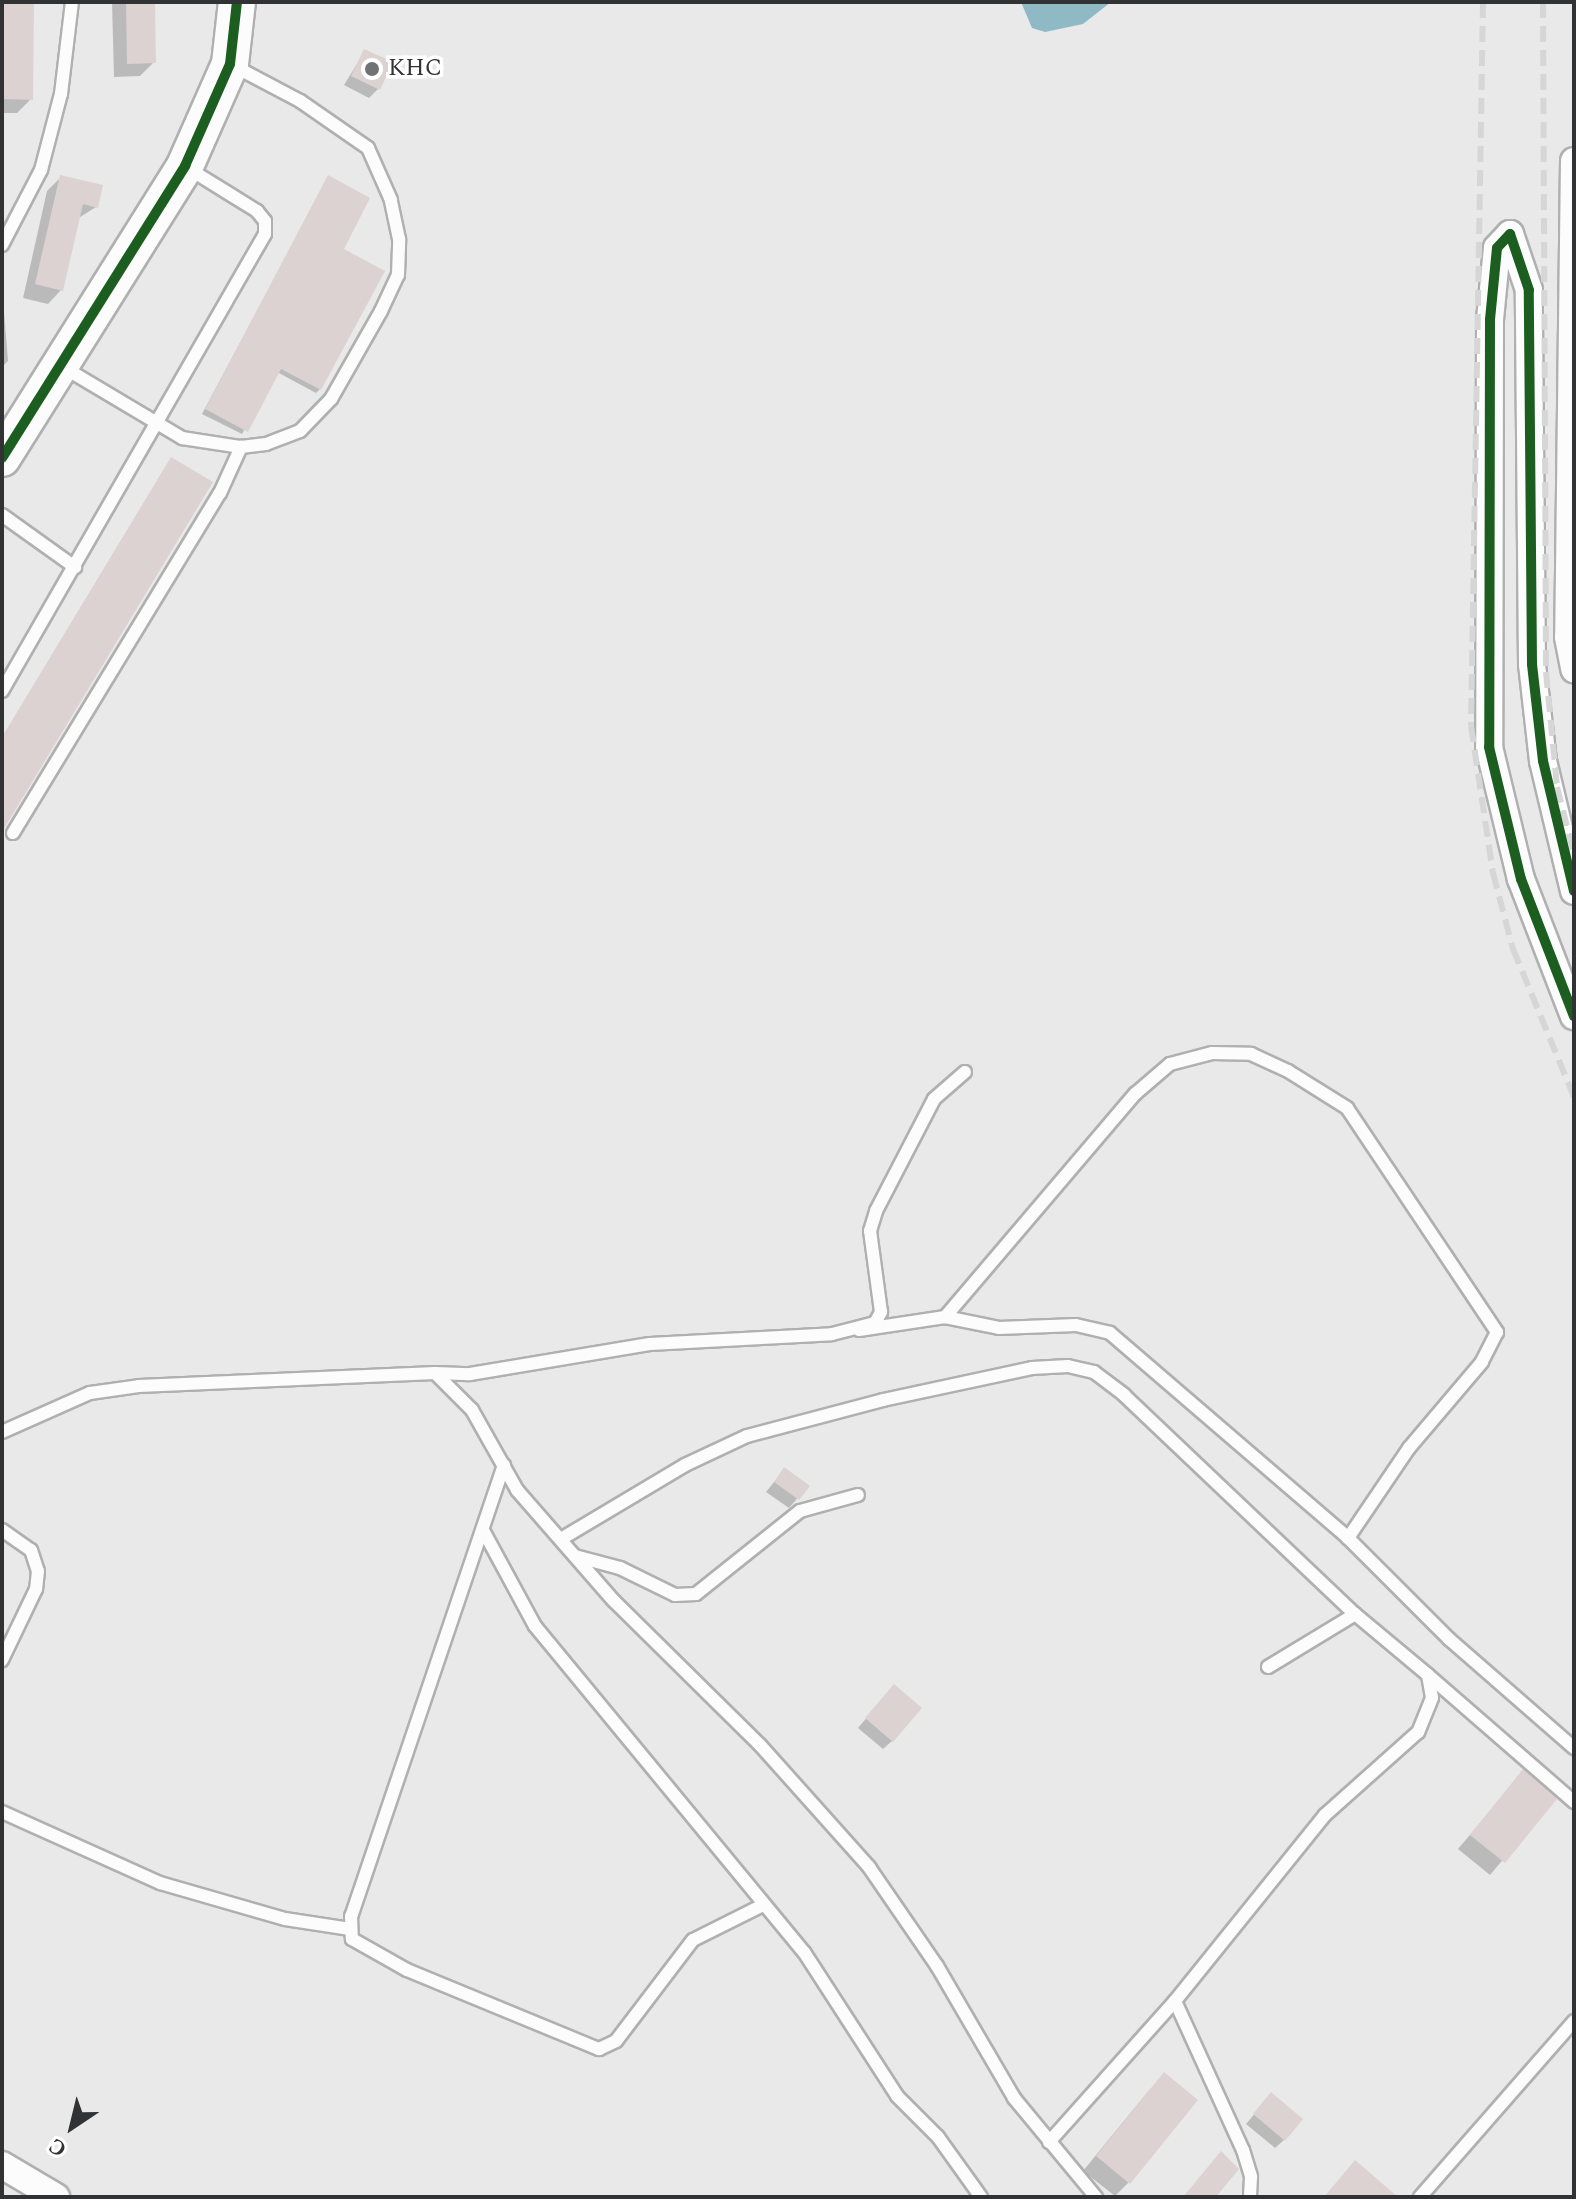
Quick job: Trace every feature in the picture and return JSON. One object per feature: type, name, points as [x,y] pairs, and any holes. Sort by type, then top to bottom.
[{"type":"street","points":[[2,458],[63,367],[185,166],[230,64],[237,2]]},
{"type":"street","points":[[1574,161],[1568,637],[1574,669]]},
{"type":"street","points":[[1574,891],[1543,761],[1532,664],[1529,290],[1510,234],[1497,248],[1490,320],[1489,747],[1521,879],[1574,1016]]},
{"type":"street","points":[[2,2165],[56,2197]]},
{"type":"lane","points":[[2,245],[41,170],[61,94],[72,2]]},
{"type":"lane","points":[[63,367],[156,427],[182,438],[241,447],[300,431],[331,399],[398,275],[399,239],[391,200],[368,148],[300,101],[230,64]]},
{"type":"lane","points":[[2,691],[265,234],[265,221],[257,211],[185,166]]},
{"type":"lane","points":[[13,833],[212,507],[241,447]]},
{"type":"lane","points":[[2,515],[75,567]]},
{"type":"lane","points":[[945,1317],[1135,1094],[1170,1064],[1212,1053],[1251,1054],[1288,1071],[1347,1108],[1497,1332],[1482,1362],[1409,1448],[1348,1538]]},
{"type":"lane","points":[[859,1330],[875,1323],[881,1312],[870,1231],[876,1211],[901,1172],[929,1107],[965,1072]]},
{"type":"lane","points":[[2,1432],[90,1393],[139,1386],[470,1374],[650,1344],[859,1330],[945,1317],[999,1328],[1076,1325],[1110,1333],[1348,1538],[1449,1639],[1574,1748]]},
{"type":"lane","points":[[561,1539],[685,1465],[747,1436],[883,1400],[1032,1368],[1068,1366],[1094,1372],[1124,1395],[1355,1614],[1574,1802]]},
{"type":"lane","points":[[435,1373],[472,1410],[517,1490],[575,1556],[760,1745],[869,1867],[937,1966],[1014,2098],[1096,2197]]},
{"type":"lane","points":[[504,1465],[350,1929],[352,1939],[364,1950],[599,2049],[616,2041],[693,1940],[763,1905]]},
{"type":"lane","points":[[575,1556],[620,1568],[675,1595],[696,1594],[800,1511],[858,1495]]},
{"type":"lane","points":[[2,1530],[31,1550],[38,1571],[36,1589],[2,1660]]},
{"type":"lane","points":[[484,1532],[535,1626],[804,1952],[897,2096],[938,2137],[981,2197]]},
{"type":"lane","points":[[1268,1667],[1355,1614]]},
{"type":"lane","points":[[1049,2142],[1175,2001],[1325,1815],[1418,1732],[1432,1698],[1428,1675]]},
{"type":"lane","points":[[2,1812],[160,1883],[285,1919],[350,1929]]},
{"type":"lane","points":[[1175,2001],[1243,2150],[1251,2177],[1250,2197]]},
{"type":"lane","points":[[1420,2197],[1574,2021]]},
{"type":"water","points":[[1021,2],[1111,2],[1083,24],[1045,32],[1032,28]]},
{"type":"building","points":[[2,2],[34,2],[33,100],[2,99]]},
{"type":"building","points":[[126,2],[155,2],[156,63],[127,64]]},
{"type":"building","name":"КНС","points":[[364,49],[393,62],[380,90],[351,76]]},
{"type":"building","points":[[60,175],[103,185],[98,208],[83,204],[63,291],[35,284]]},
{"type":"building","points":[[328,175],[370,198],[344,249],[385,271],[321,390],[281,369],[248,432],[205,409]]},
{"type":"building","points":[[171,457],[213,482],[2,832],[2,737]]},
{"type":"building","points":[[784,1467],[810,1486],[799,1500],[774,1482]]},
{"type":"building","points":[[894,1684],[922,1708],[893,1742],[865,1718]]},
{"type":"building","points":[[1523,1769],[1557,1799],[1505,1863],[1470,1835]]},
{"type":"building","points":[[1164,2072],[1198,2100],[1130,2184],[1096,2156]]},
{"type":"building","points":[[1271,2092],[1303,2119],[1285,2141],[1253,2114]]},
{"type":"building","points":[[1221,2151],[1239,2169],[1216,2197],[1183,2197]]},
{"type":"building","points":[[1355,2160],[1398,2197],[1324,2197]]},
{"type":"railway","points":[[1483,2],[1471,726],[1493,873],[1513,949],[1574,1097]]},
{"type":"railway","points":[[1543,2],[1546,672],[1557,787],[1574,854]]},
{"type":"cycle path","points":[[2,458],[185,166],[230,64],[237,2]]},
{"type":"cycle path","points":[[1574,891],[1543,761],[1532,664],[1529,290],[1510,234],[1497,248],[1490,320],[1489,747],[1521,879],[1574,1016]]},
{"type":"place","name":"КНС","points":[[372,69]]}]
